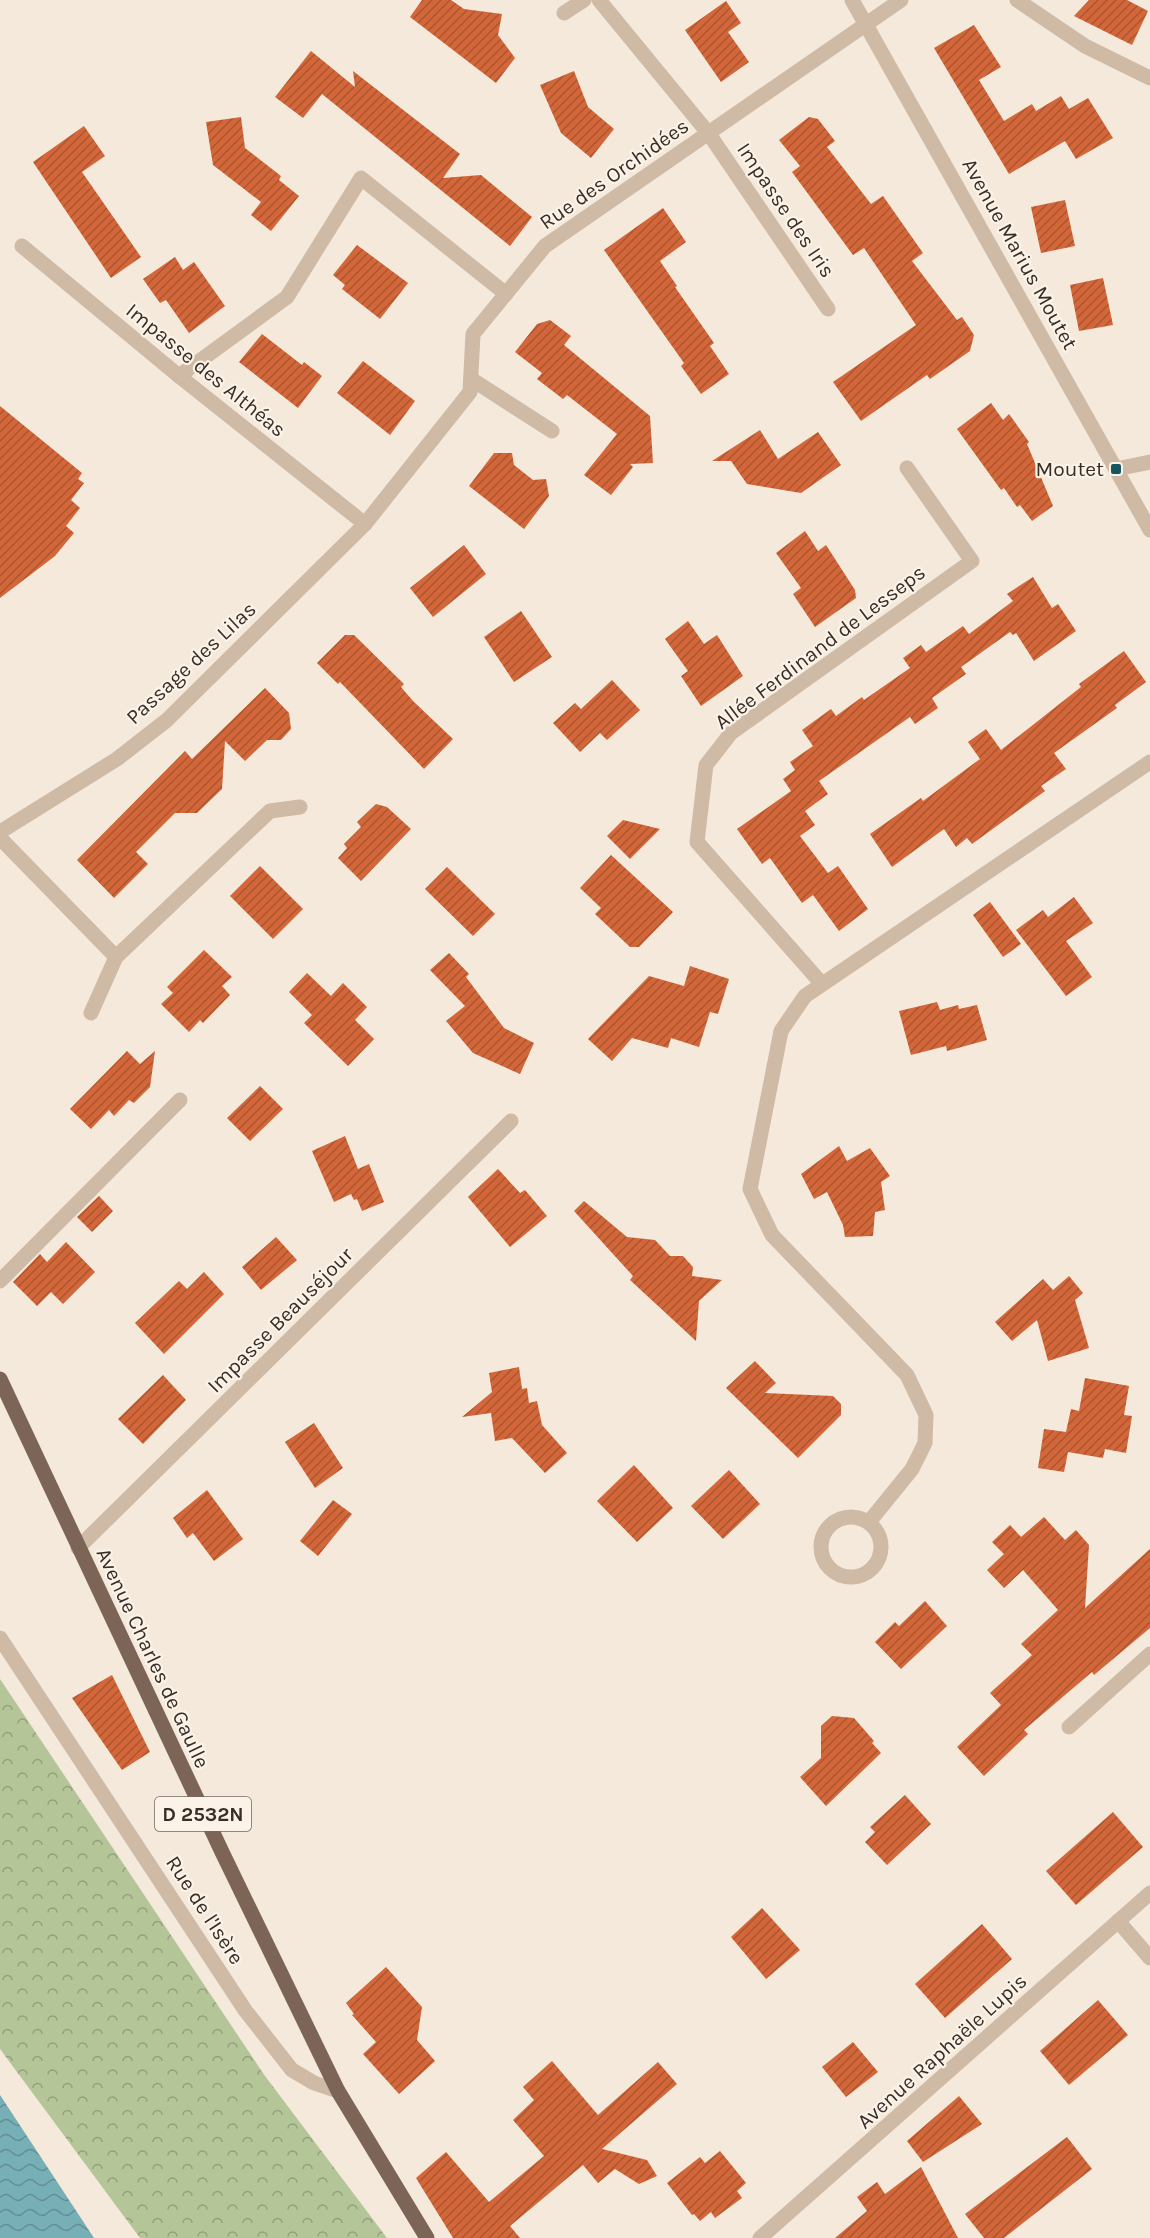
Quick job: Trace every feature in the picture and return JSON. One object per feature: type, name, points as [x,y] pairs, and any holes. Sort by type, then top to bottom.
[{"type":"main road","name":"Avenue Charles de Gaulle","points":[[0,1378],[78,1548],[338,2091],[427,2238]]},
{"type":"street","points":[[564,13],[584,0]]},
{"type":"street","name":"Impasse des Iris","points":[[599,0],[710,134],[828,309]]},
{"type":"street","name":"Avenue Marius Moutet","points":[[852,0],[1150,530]]},
{"type":"street","name":"Rue des Orchidées","points":[[366,524],[470,392],[473,334],[545,246],[901,0]]},
{"type":"street","points":[[1017,0],[1085,46],[1150,78]]},
{"type":"street","points":[[179,376],[286,297],[361,178],[506,294]]},
{"type":"street","name":"Impasse des Althéas","points":[[22,246],[179,376],[366,524]]},
{"type":"street","points":[[471,379],[552,431]]},
{"type":"street","points":[[1116,469],[1150,462]]},
{"type":"street","name":"Allée Ferdinand de Lesseps","points":[[822,984],[697,842],[706,765],[731,733],[972,561],[907,468]]},
{"type":"street","name":"Passage des Lilas","points":[[0,832],[117,759],[167,720],[366,524]]},
{"type":"street","points":[[869,1522],[912,1469],[925,1443],[926,1415],[907,1375],[772,1235],[750,1189],[781,1031],[805,996],[1150,762]]},
{"type":"street","points":[[91,1013],[116,957],[270,811],[300,807]]},
{"type":"street","points":[[0,838],[116,957]]},
{"type":"street","points":[[0,1281],[180,1100]]},
{"type":"street","name":"Impasse Beauséjour","points":[[78,1548],[511,1121]]},
{"type":"street","points":[[840,1518],[860,1518],[869,1522],[881,1539],[879,1559],[866,1574],[856,1577],[836,1573],[823,1559],[821,1550],[826,1531],[840,1518]]},
{"type":"street","name":"Rue de l'Isère","points":[[0,1638],[245,2010],[292,2070],[314,2083],[338,2091]]},
{"type":"street","points":[[1069,1727],[1150,1654]]},
{"type":"street","name":"Avenue Raphaële Lupis","points":[[760,2238],[1150,1893]]},
{"type":"street","points":[[1118,1921],[1150,1958]]},
{"type":"green space","points":[[0,1679],[265,2076],[387,2238],[140,2238],[0,2049]]},
{"type":"water","points":[[0,2095],[94,2238],[0,2238]]},
{"type":"building","points":[[422,0],[451,0],[464,9],[502,14],[498,35],[515,58],[496,83],[410,17]]},
{"type":"building","points":[[1089,0],[1127,0],[1148,11],[1132,45],[1074,16]]},
{"type":"building","points":[[726,1],[741,23],[728,32],[749,62],[721,82],[685,30]]},
{"type":"building","points":[[974,25],[1001,67],[979,80],[1004,121],[1032,104],[1036,111],[1061,96],[1069,109],[1088,98],[1113,138],[1076,159],[1065,141],[1009,174],[934,48]]},
{"type":"building","points":[[311,51],[355,87],[353,71],[460,154],[443,178],[481,175],[532,217],[510,246],[322,94],[303,118],[275,97]]},
{"type":"building","points":[[574,71],[588,107],[614,129],[591,158],[561,133],[540,85]]},
{"type":"building","points":[[241,117],[245,148],[281,176],[279,180],[299,196],[271,231],[251,215],[261,202],[213,165],[206,122]]},
{"type":"building","points":[[809,117],[818,119],[835,141],[827,147],[871,204],[883,196],[923,253],[912,261],[957,320],[962,317],[974,335],[970,351],[930,379],[927,375],[861,421],[833,382],[916,325],[864,248],[853,255],[792,172],[800,166],[779,140]]},
{"type":"building","points":[[84,126],[105,156],[82,172],[141,257],[111,278],[33,162]]},
{"type":"building","points":[[1065,200],[1075,246],[1041,253],[1031,207]]},
{"type":"building","points":[[663,208],[686,242],[660,261],[714,343],[710,346],[729,374],[701,394],[681,366],[684,363],[604,250]]},
{"type":"building","points":[[357,245],[408,283],[380,319],[342,289],[345,285],[333,275]]},
{"type":"building","points":[[175,257],[183,270],[194,262],[225,306],[189,333],[166,300],[160,303],[143,279]]},
{"type":"building","points":[[1103,278],[1113,325],[1079,331],[1070,285]]},
{"type":"building","points":[[550,320],[571,336],[564,345],[650,416],[653,463],[630,464],[633,467],[611,495],[584,475],[617,434],[567,395],[563,399],[537,379],[542,373],[515,352],[537,324]]},
{"type":"building","points":[[262,334],[302,365],[304,362],[322,376],[298,408],[239,362]]},
{"type":"building","points":[[363,361],[415,401],[390,435],[337,393]]},
{"type":"building","points":[[991,403],[1003,420],[1009,414],[1029,442],[1027,444],[1053,506],[1032,521],[1020,505],[1017,507],[1004,488],[1001,490],[957,429]]},
{"type":"building","points":[[0,406],[82,473],[78,479],[84,483],[71,500],[80,508],[66,526],[74,533],[55,556],[0,598]]},
{"type":"building","points":[[760,430],[778,459],[818,432],[841,465],[801,493],[747,484],[731,461],[712,461]]},
{"type":"building","points":[[494,453],[512,453],[514,465],[533,480],[546,479],[549,496],[524,529],[469,486]]},
{"type":"building","points":[[805,531],[818,551],[826,545],[855,590],[856,598],[815,627],[793,594],[801,588],[776,553]]},
{"type":"building","points":[[464,545],[486,574],[433,617],[410,588]]},
{"type":"building","points":[[1033,577],[1052,608],[1058,604],[1076,631],[1034,661],[1016,633],[1013,635],[1010,632],[961,667],[966,674],[932,698],[938,708],[915,724],[910,717],[819,781],[828,794],[805,811],[815,825],[800,836],[828,873],[838,866],[868,909],[839,931],[813,895],[802,903],[770,858],[762,864],[737,829],[791,791],[783,779],[795,770],[790,762],[813,746],[802,730],[831,709],[836,716],[862,697],[864,700],[910,668],[903,658],[921,645],[926,652],[963,626],[969,634],[1013,601],[1007,594]]},
{"type":"building","points":[[521,611],[552,657],[514,682],[484,637]]},
{"type":"building","points":[[688,621],[704,644],[717,635],[743,676],[701,706],[681,676],[688,671],[665,639]]},
{"type":"building","points":[[345,635],[354,635],[404,684],[401,687],[413,701],[453,739],[424,769],[340,682],[338,684],[317,663]]},
{"type":"building","points":[[1124,651],[1146,682],[1115,705],[1117,708],[1054,753],[1066,769],[1041,786],[1045,791],[972,844],[967,838],[956,847],[944,829],[892,867],[870,834],[921,798],[923,801],[980,759],[968,742],[986,729],[1001,750],[1081,687],[1079,684]]},
{"type":"building","points":[[612,680],[640,710],[607,740],[600,733],[580,752],[553,723],[575,703],[581,709]]},
{"type":"building","points":[[265,688],[289,713],[291,729],[281,740],[267,740],[245,761],[225,741],[222,789],[197,813],[175,813],[136,852],[148,864],[114,898],[77,860],[185,751],[192,759]]},
{"type":"building","points":[[376,804],[387,807],[411,829],[361,881],[338,858],[347,848],[344,844],[361,827],[357,822]]},
{"type":"building","points":[[623,820],[660,829],[630,859],[607,836]]},
{"type":"building","points":[[611,855],[673,912],[639,947],[630,947],[595,914],[601,908],[580,888]]},
{"type":"building","points":[[260,866],[303,909],[273,939],[230,896]]},
{"type":"building","points":[[447,867],[495,914],[473,936],[425,889]]},
{"type":"building","points":[[1074,897],[1093,923],[1066,941],[1092,977],[1066,996],[1016,930],[1043,910],[1048,917]]},
{"type":"building","points":[[990,902],[1021,944],[1003,957],[973,915]]},
{"type":"building","points":[[204,950],[232,977],[222,986],[230,995],[203,1023],[200,1020],[189,1032],[161,1004],[173,993],[167,987]]},
{"type":"building","points":[[449,953],[469,974],[466,977],[504,1028],[534,1043],[520,1074],[473,1053],[446,1021],[465,1006],[430,970]]},
{"type":"building","points":[[690,966],[729,979],[718,1014],[710,1012],[699,1047],[671,1038],[668,1048],[632,1038],[612,1061],[588,1039],[649,976],[684,986]]},
{"type":"building","points":[[307,973],[331,996],[343,983],[367,1007],[355,1020],[374,1039],[348,1066],[304,1023],[312,1015],[289,992]]},
{"type":"building","points":[[937,1002],[940,1010],[958,1005],[959,1009],[977,1005],[987,1040],[947,1051],[946,1046],[911,1055],[899,1011]]},
{"type":"building","points":[[127,1051],[140,1064],[155,1051],[150,1087],[134,1103],[129,1100],[114,1116],[109,1110],[91,1129],[70,1109]]},
{"type":"building","points":[[260,1086],[283,1109],[250,1141],[227,1118]]},
{"type":"building","points":[[345,1136],[358,1169],[369,1164],[384,1202],[362,1211],[357,1199],[354,1200],[351,1194],[334,1202],[312,1151]]},
{"type":"building","points":[[839,1146],[847,1161],[870,1148],[890,1176],[881,1182],[885,1210],[875,1212],[873,1236],[845,1237],[843,1225],[827,1192],[814,1199],[801,1174]]},
{"type":"building","points":[[498,1169],[520,1193],[525,1190],[547,1216],[510,1247],[468,1197]]},
{"type":"building","points":[[99,1196],[113,1211],[92,1232],[77,1217]]},
{"type":"building","points":[[584,1201],[627,1237],[655,1240],[670,1256],[683,1256],[693,1267],[692,1276],[722,1280],[699,1301],[696,1341],[630,1280],[633,1276],[574,1211]]},
{"type":"building","points":[[276,1237],[297,1260],[261,1290],[242,1267]]},
{"type":"building","points":[[66,1242],[95,1272],[63,1304],[51,1292],[37,1306],[13,1282],[40,1254],[47,1262]]},
{"type":"building","points":[[204,1272],[224,1294],[164,1354],[135,1323],[179,1281],[187,1289]]},
{"type":"building","points":[[1069,1276],[1083,1293],[1075,1300],[1089,1348],[1048,1361],[1037,1320],[1012,1341],[995,1322],[1043,1279],[1053,1290]]},
{"type":"building","points":[[755,1361],[776,1383],[765,1393],[833,1396],[841,1404],[841,1415],[798,1458],[726,1388]]},
{"type":"building","points":[[519,1367],[522,1389],[527,1388],[529,1403],[537,1401],[542,1425],[567,1453],[545,1473],[512,1438],[495,1441],[491,1413],[462,1417],[492,1392],[489,1373]]},
{"type":"building","points":[[163,1375],[186,1400],[143,1444],[118,1419]]},
{"type":"building","points":[[1085,1378],[1129,1386],[1124,1415],[1132,1416],[1126,1453],[1105,1449],[1103,1458],[1068,1452],[1064,1472],[1038,1468],[1044,1429],[1066,1432],[1071,1409],[1079,1411]]},
{"type":"building","points":[[314,1423],[343,1468],[315,1488],[285,1442]]},
{"type":"building","points":[[634,1465],[673,1508],[637,1542],[597,1501]]},
{"type":"building","points":[[729,1470],[760,1504],[723,1539],[691,1506]]},
{"type":"building","points":[[207,1490],[243,1539],[214,1561],[193,1533],[187,1538],[173,1518]]},
{"type":"building","points":[[333,1500],[352,1514],[318,1556],[300,1541]]},
{"type":"building","points":[[1044,1517],[1065,1540],[1076,1530],[1089,1545],[1085,1608],[1150,1549],[1150,1628],[1094,1675],[1092,1672],[1024,1730],[1028,1734],[984,1776],[957,1747],[1001,1705],[990,1693],[1032,1655],[1021,1644],[1058,1610],[1023,1570],[1004,1588],[987,1570],[1004,1554],[992,1542],[1010,1525],[1021,1537]]},
{"type":"building","points":[[925,1601],[947,1626],[901,1669],[875,1642],[895,1622],[899,1626]]},
{"type":"building","points":[[112,1675],[150,1752],[122,1770],[72,1698]]},
{"type":"building","points":[[832,1716],[854,1718],[881,1753],[826,1806],[800,1777],[821,1758],[821,1726]]},
{"type":"building","points":[[905,1795],[931,1824],[887,1865],[865,1842],[875,1832],[870,1827]]},
{"type":"building","points":[[1113,1812],[1143,1847],[1076,1905],[1046,1871]]},
{"type":"building","points":[[762,1908],[800,1950],[766,1979],[731,1937]]},
{"type":"building","points":[[982,1924],[1012,1959],[945,2018],[915,1984]]},
{"type":"building","points":[[386,1967],[422,2007],[417,2040],[435,2061],[399,2094],[363,2054],[376,2042],[352,2015],[354,2014],[346,2003]]},
{"type":"building","points":[[1098,2000],[1128,2035],[1069,2085],[1040,2051]]},
{"type":"building","points":[[853,2042],[878,2072],[846,2097],[822,2067]]},
{"type":"building","points":[[552,2061],[598,2115],[658,2062],[677,2084],[602,2149],[647,2160],[657,2176],[639,2184],[615,2169],[598,2183],[583,2165],[510,2226],[520,2238],[453,2238],[416,2178],[446,2152],[489,2202],[544,2156],[513,2120],[534,2100],[523,2087]]},
{"type":"building","points":[[959,2096],[982,2124],[923,2162],[907,2141]]},
{"type":"building","points":[[1067,2137],[1092,2169],[1004,2238],[984,2238],[965,2214]]},
{"type":"building","points":[[720,2151],[746,2183],[737,2191],[742,2198],[715,2218],[711,2212],[700,2221],[694,2214],[692,2215],[667,2183],[700,2157],[705,2163]]},
{"type":"building","points":[[921,2167],[958,2238],[835,2238],[867,2211],[857,2197],[877,2182],[885,2194]]},
{"type":"place","name":"Moutet","points":[[1116,469]]}]
